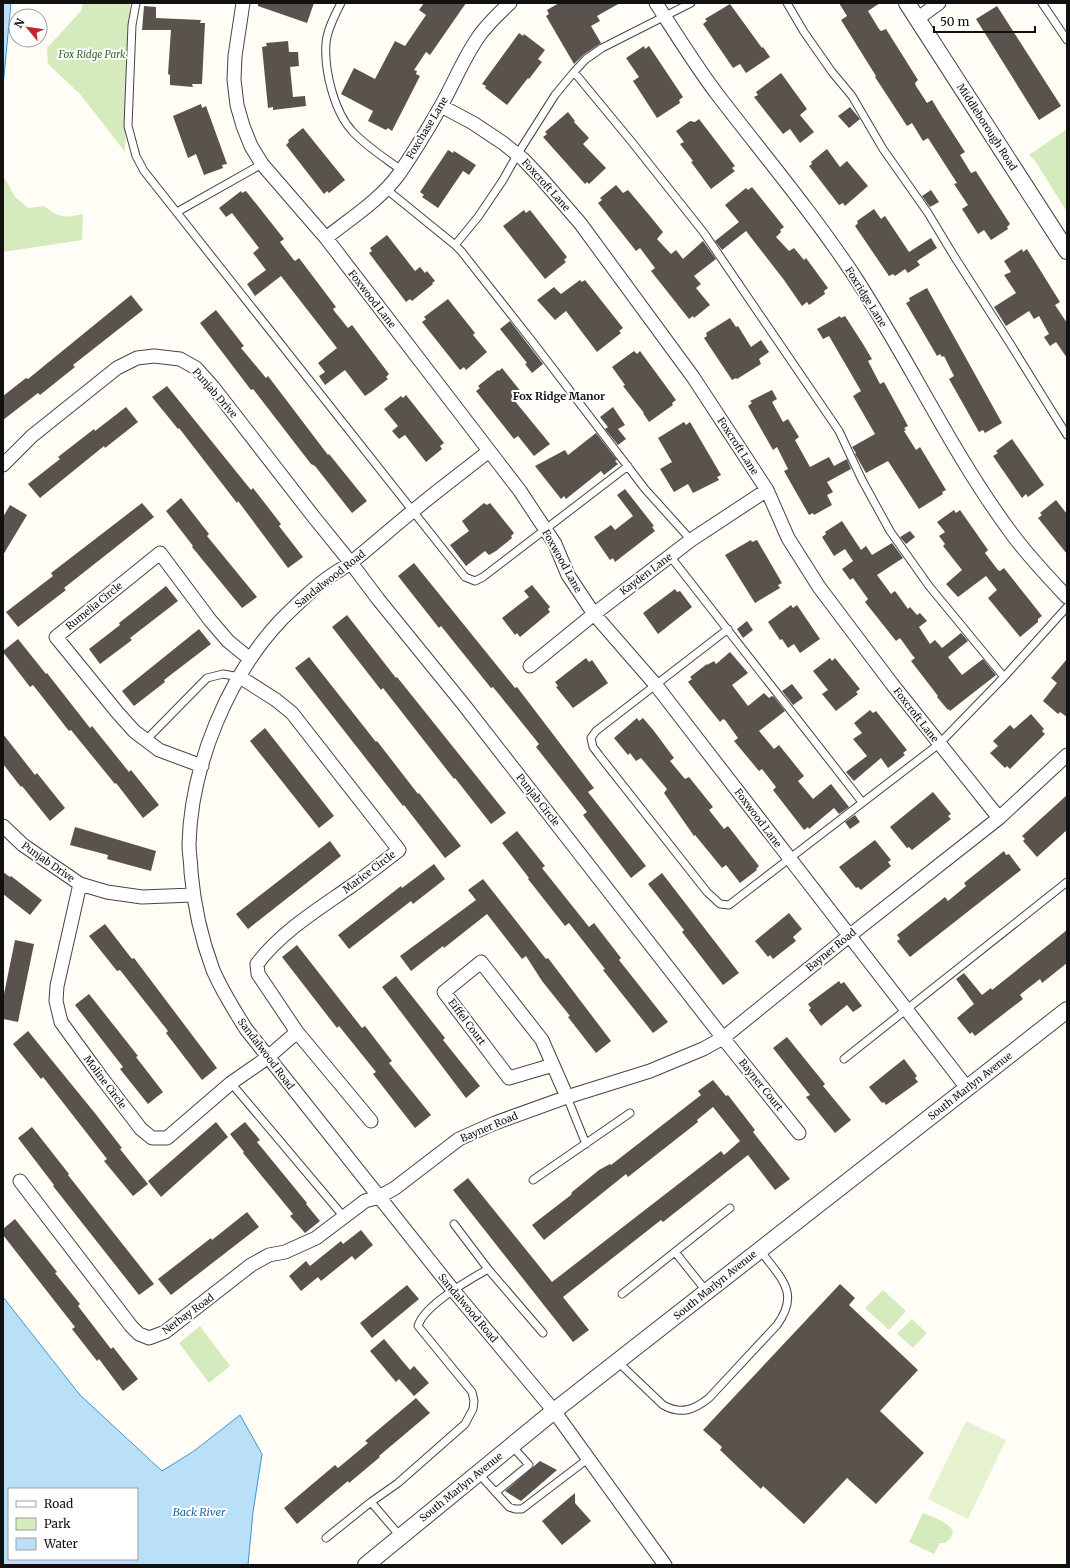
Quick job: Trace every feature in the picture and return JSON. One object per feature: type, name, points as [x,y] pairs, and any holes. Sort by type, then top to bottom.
[{"type":"street","name":"Foxwood Lane","points":[[243,3],[236,49],[234,80],[243,126],[251,146],[262,164],[326,238],[520,491],[555,544],[568,575],[594,614],[655,684],[967,1088]]},
{"type":"street","name":"Foxchase Lane","points":[[326,238],[371,203],[386,189],[401,170],[441,106],[473,46],[492,20],[510,3]]},
{"type":"street","name":"Foxridge Lane","points":[[656,3],[716,92],[796,194],[853,274],[937,418],[974,478],[1012,534],[1041,570],[1067,597]]},
{"type":"street","name":"Middleborough Road","points":[[907,3],[1067,251]]},
{"type":"street","points":[[917,19],[939,3]]},
{"type":"street","name":"Foxcroft Lane","points":[[441,106],[473,123],[518,154],[542,178],[580,223],[693,377],[767,490],[788,538],[819,587],[939,744],[1000,818]]},
{"type":"street","name":"Punjab Drive","points":[[3,465],[32,436],[117,368],[137,358],[154,356],[180,359],[196,368],[213,387],[351,563]]},
{"type":"street","name":"Sandalwood Road","points":[[489,451],[413,511],[351,563],[332,575],[295,606],[267,636],[250,659],[216,723],[202,766],[192,812],[189,845],[193,894],[203,939],[214,970],[225,995],[246,1029],[267,1058],[453,1290],[554,1411],[665,1565]]},
{"type":"street","name":"Kayden Lane","points":[[530,666],[594,614],[691,540],[767,490]]},
{"type":"street","name":"Rumelia Circle","points":[[202,766],[159,750],[134,731],[56,637],[160,553],[228,641],[250,659]]},
{"type":"street","name":"Punjab Circle","points":[[351,563],[723,1038]]},
{"type":"street","name":"Marice Circle","points":[[240,677],[276,700],[292,714],[399,850],[356,883],[298,924],[257,964],[258,974],[297,1032],[371,1121]]},
{"type":"street","name":"Bayner Road","points":[[379,1197],[395,1188],[459,1139],[495,1123],[567,1097],[650,1071],[703,1049],[723,1038],[849,936],[1000,818],[1067,755]]},
{"type":"street","name":"Punjab Drive","points":[[3,826],[23,845],[53,867],[80,884],[107,892],[142,897],[193,894]]},
{"type":"street","name":"Moline Circle","points":[[80,884],[57,986],[56,1001],[61,1022],[101,1077],[142,1129],[152,1138],[167,1138],[231,1082],[267,1058]]},
{"type":"street","name":"Eiffel Court","points":[[553,1065],[509,1078],[444,992],[481,962],[542,1040],[553,1065],[567,1097]]},
{"type":"street","name":"South Marlyn Avenue","points":[[366,1565],[554,1411],[1067,1010]]},
{"type":"street","points":[[267,1058],[297,1032]]},
{"type":"street","name":"Bayner Court","points":[[723,1038],[799,1133]]},
{"type":"street","name":"Nerbay Road","points":[[20,1181],[122,1315],[139,1334],[149,1338],[165,1332],[251,1265],[269,1255],[285,1252],[316,1238],[365,1201],[379,1197]]},
{"type":"lane","points":[[136,3],[132,25],[128,126],[136,156],[144,171],[178,212],[465,577],[475,581],[483,577],[628,466]]},
{"type":"lane","points":[[341,3],[326,42],[327,65],[334,98],[341,115],[352,132],[367,146],[401,170]]},
{"type":"lane","points":[[456,245],[478,217],[503,180],[555,95],[586,59],[602,48],[692,3]]},
{"type":"lane","points":[[787,3],[804,32],[832,72],[852,96],[883,149],[928,213],[1067,434]]},
{"type":"lane","points":[[1042,3],[1067,40]]},
{"type":"lane","points":[[574,72],[704,233],[839,431],[862,480],[890,531],[929,586],[1004,677]]},
{"type":"lane","points":[[178,212],[262,164]]},
{"type":"lane","points":[[386,189],[456,245],[645,488],[691,540]]},
{"type":"lane","points":[[670,556],[862,802]]},
{"type":"lane","points":[[728,629],[655,684],[596,731],[591,738],[593,747],[598,756],[708,892],[720,904],[729,904],[939,744],[1004,677],[1067,607]]},
{"type":"lane","points":[[146,740],[207,678],[223,674],[240,677]]},
{"type":"lane","points":[[844,1059],[1067,882]]},
{"type":"lane","points":[[231,1082],[344,1217]]},
{"type":"lane","points":[[567,1097],[586,1144]]},
{"type":"lane","points":[[532,1180],[630,1114]]},
{"type":"lane","points":[[622,1294],[730,1208]]},
{"type":"lane","points":[[454,1224],[488,1268],[543,1333]]},
{"type":"lane","points":[[618,1362],[667,1407],[681,1410],[691,1410],[699,1406],[709,1398],[784,1316],[788,1305],[788,1295],[785,1285],[759,1250]]},
{"type":"lane","points":[[675,1252],[707,1292]]},
{"type":"lane","points":[[326,1538],[371,1502],[398,1483],[465,1424],[473,1409],[474,1401],[472,1392],[418,1326],[420,1318],[453,1290],[488,1268]]},
{"type":"lane","points":[[496,1492],[529,1465],[512,1446]]},
{"type":"lane","points":[[478,1473],[509,1507],[522,1509],[589,1458]]},
{"type":"lane","points":[[371,1502],[400,1536]]},
{"type":"green space","name":"Fox Ridge Park","points":[[83,3],[130,3],[125,152],[80,94],[48,64],[47,48],[81,11]]},
{"type":"green space","points":[[1067,129],[1067,212],[1034,159],[1029,155]]},
{"type":"green space","points":[[3,178],[6,180],[15,197],[28,208],[44,206],[54,213],[62,216],[83,214],[82,240],[3,252]]},
{"type":"green space","points":[[883,1290],[906,1311],[889,1330],[865,1308]]},
{"type":"green space","points":[[912,1319],[927,1333],[913,1348],[897,1334]]},
{"type":"green space","points":[[200,1326],[230,1366],[209,1383],[179,1343]]},
{"type":"green space","points":[[966,1421],[1006,1440],[968,1519],[928,1499]]},
{"type":"green space","points":[[923,1513],[945,1523],[953,1532],[951,1538],[945,1543],[940,1543],[934,1554],[909,1542]]},
{"type":"water","points":[[3,3],[11,3],[11,8],[8,8],[8,34],[3,86]]},
{"type":"water","name":"Back River","points":[[3,1297],[80,1395],[162,1471],[194,1451],[240,1415],[262,1454],[253,1512],[248,1565],[3,1565]]},
{"type":"building","points":[[258,3],[314,3],[307,23],[258,6]]},
{"type":"building","points":[[424,3],[466,3],[430,55],[426,52],[414,70],[417,71],[416,74],[420,76],[392,131],[388,128],[386,130],[368,121],[373,111],[341,94],[354,68],[375,79],[395,41],[405,46],[426,15],[419,10]]},
{"type":"building","points":[[559,3],[620,3],[597,16],[600,21],[591,26],[601,43],[583,55],[574,64],[546,16],[549,14],[547,10]]},
{"type":"building","points":[[839,3],[880,3],[868,11],[881,31],[886,29],[918,80],[915,83],[916,86],[927,103],[932,100],[965,152],[960,155],[971,173],[976,171],[1010,224],[1007,227],[1008,229],[991,240],[984,230],[978,234],[962,209],[968,205],[954,184],[957,183],[928,138],[923,141],[912,123],[907,126],[875,77],[876,76],[841,20],[847,16]]},
{"type":"building","points":[[730,4],[770,57],[746,73],[740,64],[733,68],[703,24],[707,21],[705,19]]},
{"type":"building","points":[[144,6],[156,7],[156,18],[201,20],[200,23],[205,23],[202,84],[192,84],[193,87],[170,85],[170,75],[168,74],[171,30],[142,30]]},
{"type":"building","points":[[997,6],[1061,106],[1039,120],[976,19]]},
{"type":"building","points":[[519,33],[523,36],[524,34],[545,50],[538,59],[542,62],[507,105],[482,84]]},
{"type":"building","points":[[288,41],[289,52],[298,52],[299,66],[290,67],[293,97],[305,96],[306,106],[273,110],[273,107],[268,108],[262,47],[267,46],[266,43]]},
{"type":"building","points":[[644,46],[645,49],[649,46],[683,97],[679,100],[680,103],[657,118],[633,81],[639,77],[626,58]]},
{"type":"building","points":[[781,73],[807,109],[800,115],[814,132],[800,143],[790,129],[783,134],[754,97],[758,95],[756,92]]},
{"type":"building","points":[[201,104],[202,108],[206,106],[227,164],[222,165],[223,168],[204,175],[196,154],[188,158],[173,116]]},
{"type":"building","points":[[850,107],[860,119],[849,128],[838,116]]},
{"type":"building","points":[[568,112],[575,121],[574,122],[589,138],[583,144],[606,168],[589,184],[587,182],[585,184],[543,137],[547,134],[545,132]]},
{"type":"building","points":[[699,119],[735,166],[732,168],[735,171],[711,189],[680,144],[684,142],[676,131],[690,121],[695,122]]},
{"type":"building","points":[[303,128],[345,180],[329,193],[327,191],[324,194],[286,145],[289,142],[288,140]]},
{"type":"building","points":[[827,149],[840,167],[847,161],[868,186],[845,206],[843,203],[839,205],[809,166],[812,164],[811,162]]},
{"type":"building","points":[[448,150],[453,153],[454,151],[476,165],[469,175],[463,171],[438,208],[422,197],[424,195],[420,192]]},
{"type":"building","points":[[616,185],[623,193],[628,190],[663,232],[657,239],[671,254],[676,250],[683,259],[703,241],[716,259],[694,276],[701,284],[696,288],[710,305],[694,318],[693,316],[689,319],[651,271],[655,268],[640,248],[636,251],[598,203],[602,200],[600,198]]},
{"type":"building","points":[[752,187],[784,227],[780,230],[781,232],[776,237],[789,251],[794,248],[804,260],[806,258],[828,288],[824,291],[825,294],[809,305],[807,302],[802,306],[746,231],[722,250],[715,241],[739,222],[725,205],[746,188],[748,190]]},
{"type":"building","points":[[931,190],[939,202],[930,207],[922,196]]},
{"type":"building","points":[[241,191],[242,193],[246,191],[284,239],[280,242],[293,259],[295,261],[299,258],[336,307],[333,309],[335,312],[348,328],[352,325],[389,374],[386,377],[388,379],[365,396],[345,370],[325,385],[319,376],[325,372],[318,363],[337,348],[281,276],[255,296],[247,284],[266,270],[253,253],[259,248],[232,213],[226,217],[219,208]]},
{"type":"building","points":[[874,209],[881,219],[885,216],[909,252],[931,238],[937,248],[917,261],[920,265],[908,273],[905,269],[895,276],[893,274],[889,276],[855,226],[858,223],[857,221]]},
{"type":"building","points":[[524,210],[526,213],[530,210],[567,257],[564,260],[566,262],[545,279],[503,226]]},
{"type":"building","points":[[387,235],[415,271],[420,267],[425,273],[427,271],[435,281],[412,301],[410,299],[406,302],[369,253],[372,251],[370,248]]},
{"type":"building","points":[[1022,249],[1023,252],[1027,249],[1060,302],[1055,305],[1067,323],[1067,358],[1056,342],[1050,346],[1044,337],[1049,334],[1039,316],[1034,319],[1029,311],[1006,326],[994,307],[1016,293],[1004,275],[1011,272],[1004,261]]},
{"type":"building","points":[[580,280],[582,282],[585,280],[623,328],[619,331],[621,333],[597,352],[566,311],[555,320],[537,300],[554,287],[561,294]]},
{"type":"building","points":[[927,288],[1002,423],[985,433],[983,430],[979,432],[949,379],[954,376],[944,356],[942,357],[940,354],[937,356],[906,303],[910,301],[909,298]]},
{"type":"building","points":[[131,295],[143,310],[73,365],[75,367],[40,395],[38,393],[3,420],[3,396],[26,378],[28,379]]},
{"type":"building","points":[[448,299],[475,333],[473,335],[487,352],[466,370],[464,367],[460,370],[422,322],[426,319],[424,317]]},
{"type":"building","points":[[216,310],[244,346],[241,348],[266,378],[268,376],[328,455],[329,454],[367,501],[352,513],[315,466],[311,464],[253,389],[251,390],[200,323]]},
{"type":"building","points":[[840,316],[841,318],[845,316],[872,359],[868,361],[880,384],[884,382],[908,426],[904,428],[906,430],[904,431],[916,450],[920,447],[946,490],[942,492],[943,494],[919,509],[888,461],[866,473],[852,447],[875,434],[853,396],[861,391],[829,336],[823,339],[817,329]]},
{"type":"building","points":[[730,318],[736,327],[738,326],[751,347],[761,340],[769,352],[759,359],[761,364],[737,379],[732,380],[704,338],[707,336],[706,333]]},
{"type":"building","points":[[510,321],[543,364],[532,373],[525,364],[527,363],[500,329]]},
{"type":"building","points":[[634,351],[637,354],[640,351],[676,400],[672,403],[673,405],[649,422],[644,413],[623,386],[625,385],[612,367]]},
{"type":"building","points":[[502,368],[522,393],[514,400],[550,444],[534,456],[518,436],[514,439],[476,391],[480,388],[478,386]]},
{"type":"building","points":[[167,386],[251,490],[253,488],[281,524],[279,526],[303,557],[288,568],[238,501],[237,503],[179,428],[178,429],[152,397]]},
{"type":"building","points":[[772,390],[777,399],[772,402],[783,422],[788,419],[799,437],[795,440],[810,467],[829,457],[834,466],[847,459],[851,469],[827,482],[833,492],[827,495],[832,505],[814,515],[813,513],[809,515],[784,471],[788,469],[777,447],[773,450],[748,406],[752,403],[750,401]]},
{"type":"building","points":[[406,395],[444,443],[440,446],[442,449],[426,462],[405,435],[399,439],[392,431],[398,426],[384,409],[401,396],[403,398]]},
{"type":"building","points":[[126,407],[138,422],[105,448],[104,446],[40,498],[28,484],[60,459],[58,457],[94,429],[95,431]]},
{"type":"building","points":[[613,407],[625,425],[618,429],[626,439],[618,445],[605,429],[608,427],[600,417]]},
{"type":"building","points":[[684,422],[686,425],[690,422],[721,475],[717,477],[719,480],[693,493],[688,484],[674,492],[660,469],[672,462],[658,438]]},
{"type":"building","points":[[596,433],[617,460],[615,461],[618,464],[604,475],[601,471],[566,499],[564,496],[561,499],[535,466],[565,450],[568,455]]},
{"type":"building","points":[[1012,439],[1044,485],[1028,497],[1026,494],[1022,498],[993,456],[998,453],[996,451]]},
{"type":"building","points":[[625,489],[654,526],[652,527],[655,531],[615,562],[613,558],[610,560],[594,537],[611,525],[615,530],[633,516],[617,495]]},
{"type":"building","points":[[181,498],[209,534],[207,536],[257,597],[242,608],[192,547],[193,546],[166,511]]},
{"type":"building","points":[[1056,500],[1067,514],[1067,554],[1038,518],[1042,515],[1040,513]]},
{"type":"building","points":[[142,503],[154,517],[64,588],[66,590],[18,627],[6,612],[53,576],[51,573]]},
{"type":"building","points":[[484,503],[487,505],[490,503],[514,533],[511,536],[512,538],[496,551],[489,555],[485,551],[466,566],[450,545],[469,531],[462,521]]},
{"type":"building","points":[[10,505],[27,515],[3,555],[3,517]]},
{"type":"building","points":[[954,510],[956,513],[960,510],[988,550],[985,553],[998,570],[1000,571],[1004,568],[1042,616],[1038,619],[1038,622],[1020,637],[988,598],[997,590],[986,576],[958,597],[946,584],[962,570],[943,546],[945,544],[939,536],[945,532],[937,522]]},
{"type":"building","points":[[842,521],[861,550],[866,546],[872,555],[892,543],[903,558],[877,575],[891,594],[895,591],[908,609],[910,607],[917,615],[920,613],[927,621],[919,627],[930,644],[935,640],[942,648],[961,633],[968,641],[948,657],[962,675],[983,659],[996,675],[950,711],[937,697],[938,696],[911,661],[915,658],[900,638],[896,641],[865,602],[868,599],[853,578],[850,580],[842,569],[853,561],[845,549],[834,556],[822,537],[826,534],[825,532]]},
{"type":"building","points":[[910,531],[915,537],[906,544],[900,537]]},
{"type":"building","points":[[751,540],[752,542],[757,540],[782,583],[778,585],[780,588],[755,603],[725,555]]},
{"type":"building","points":[[414,563],[515,688],[517,687],[594,788],[588,792],[646,866],[631,878],[583,815],[587,812],[536,747],[539,744],[441,626],[439,628],[398,576]]},
{"type":"building","points":[[532,585],[550,607],[548,609],[550,612],[520,637],[517,633],[515,635],[502,618],[529,597],[524,591]]},
{"type":"building","points":[[166,586],[178,601],[130,638],[132,640],[100,664],[89,649]]},
{"type":"building","points":[[675,589],[677,592],[680,591],[692,607],[658,634],[643,613]]},
{"type":"building","points":[[791,605],[793,608],[797,605],[820,639],[800,653],[794,644],[788,648],[782,639],[780,640],[768,622]]},
{"type":"building","points":[[347,615],[396,678],[397,677],[506,813],[491,824],[383,688],[381,690],[332,627]]},
{"type":"building","points":[[747,621],[753,630],[743,638],[737,629]]},
{"type":"building","points":[[199,629],[211,644],[164,680],[165,682],[134,706],[122,691]]},
{"type":"building","points":[[18,639],[90,728],[92,726],[129,772],[131,770],[159,805],[143,818],[116,783],[115,784],[71,730],[69,731],[33,685],[30,687],[3,652]]},
{"type":"building","points":[[730,652],[748,673],[732,685],[748,706],[764,693],[769,698],[772,696],[774,697],[785,711],[759,731],[774,749],[779,745],[804,776],[798,781],[813,799],[831,784],[849,807],[839,814],[834,808],[809,829],[808,827],[804,830],[773,790],[776,787],[762,769],[759,771],[734,741],[738,738],[725,720],[723,719],[720,722],[688,682],[692,679],[690,677],[707,664],[714,661],[716,664]]},
{"type":"building","points":[[309,657],[461,846],[445,858],[295,668]]},
{"type":"building","points":[[586,658],[589,662],[592,660],[608,683],[573,708],[556,687],[558,686],[555,682]]},
{"type":"building","points":[[830,658],[832,661],[835,658],[860,689],[856,692],[858,694],[836,711],[822,694],[828,690],[813,671]]},
{"type":"building","points":[[1067,659],[1067,717],[1060,712],[1058,714],[1043,701],[1057,683],[1051,678]]},
{"type":"building","points":[[792,684],[803,698],[793,705],[782,691]]},
{"type":"building","points":[[870,710],[873,713],[876,711],[907,750],[903,753],[905,755],[888,768],[881,758],[854,781],[846,772],[867,756],[853,739],[862,733],[854,723]]},
{"type":"building","points":[[1031,714],[1044,729],[1042,731],[1045,734],[1010,769],[1007,766],[1005,768],[990,753],[998,746],[993,741],[1010,725],[1014,729]]},
{"type":"building","points":[[637,718],[639,721],[643,718],[654,731],[674,758],[670,761],[685,779],[689,777],[713,807],[709,810],[724,829],[728,826],[759,866],[756,869],[757,870],[740,883],[726,865],[722,868],[695,835],[694,836],[664,793],[667,789],[641,758],[636,761],[630,753],[628,755],[614,738]]},
{"type":"building","points":[[265,728],[334,816],[319,828],[250,741]]},
{"type":"building","points":[[3,734],[35,775],[37,773],[65,808],[50,821],[3,764]]},
{"type":"building","points":[[933,792],[951,814],[948,816],[951,819],[912,850],[909,847],[907,848],[890,827]]},
{"type":"building","points":[[1067,795],[1067,830],[1037,857],[1023,841],[1025,839],[1022,836]]},
{"type":"building","points":[[855,815],[860,822],[850,829],[845,822]]},
{"type":"building","points":[[75,827],[156,851],[151,871],[107,859],[108,855],[70,845]]},
{"type":"building","points":[[517,831],[545,866],[542,868],[589,927],[594,923],[621,958],[619,960],[668,1022],[653,1033],[603,970],[605,969],[569,923],[565,926],[502,843]]},
{"type":"building","points":[[875,840],[891,860],[888,862],[891,866],[861,890],[858,887],[856,888],[839,867]]},
{"type":"building","points":[[330,841],[341,856],[248,929],[236,914]]},
{"type":"building","points":[[1004,851],[1006,855],[1009,854],[1021,870],[910,957],[897,941],[900,939],[897,935],[945,897],[948,901],[966,886],[964,883]]},
{"type":"building","points":[[434,864],[445,879],[413,904],[411,901],[349,949],[338,935],[401,886],[402,888]]},
{"type":"building","points":[[3,872],[10,877],[11,876],[42,900],[30,915],[3,894]]},
{"type":"building","points":[[662,873],[739,973],[723,985],[682,932],[684,930],[648,884]]},
{"type":"building","points":[[483,879],[546,959],[548,958],[611,1041],[596,1053],[568,1017],[570,1016],[542,981],[526,956],[522,959],[487,914],[444,948],[443,946],[411,971],[400,956],[476,900],[468,890]]},
{"type":"building","points":[[789,913],[802,929],[793,937],[796,941],[773,959],[770,955],[768,957],[755,941]]},
{"type":"building","points":[[105,924],[132,959],[134,958],[217,1068],[202,1080],[166,1033],[168,1031],[120,970],[117,971],[89,936]]},
{"type":"building","points":[[1067,930],[1067,963],[1042,983],[1040,979],[1022,993],[1020,995],[1023,999],[975,1036],[972,1032],[970,1034],[957,1018],[974,1004],[956,979],[964,973],[982,995],[991,988],[992,990]]},
{"type":"building","points":[[15,940],[34,944],[18,1022],[3,1019],[3,999]]},
{"type":"building","points":[[297,945],[362,1028],[365,1026],[392,1061],[389,1063],[431,1115],[415,1128],[373,1074],[376,1072],[339,1026],[337,1028],[282,957]]},
{"type":"building","points":[[396,976],[445,1038],[443,1040],[480,1086],[466,1098],[382,987]]},
{"type":"building","points":[[839,981],[841,984],[844,982],[862,1006],[853,1012],[847,1005],[821,1026],[809,1010],[811,1008],[808,1004]]},
{"type":"building","points":[[89,994],[138,1056],[136,1057],[163,1092],[148,1104],[120,1069],[123,1067],[75,1005]]},
{"type":"building","points":[[28,1031],[94,1112],[122,1148],[120,1149],[148,1184],[133,1196],[104,1161],[107,1159],[43,1077],[41,1079],[13,1044]]},
{"type":"building","points":[[787,1037],[825,1084],[823,1086],[851,1120],[835,1133],[806,1097],[810,1095],[773,1048]]},
{"type":"building","points":[[904,1059],[917,1076],[915,1078],[918,1082],[886,1105],[884,1102],[882,1103],[869,1087]]},
{"type":"building","points":[[713,1080],[726,1096],[728,1095],[755,1130],[753,1132],[790,1179],[775,1190],[748,1155],[663,1222],[661,1220],[563,1297],[589,1330],[573,1342],[453,1190],[468,1178],[552,1282],[721,1151],[724,1155],[740,1141],[713,1107],[697,1120],[698,1122],[628,1177],[626,1174],[544,1240],[532,1225],[571,1195],[572,1192],[599,1170],[610,1164],[611,1165],[701,1095],[698,1091]]},
{"type":"building","points":[[216,1122],[228,1137],[161,1197],[148,1181]]},
{"type":"building","points":[[245,1122],[260,1140],[257,1142],[320,1221],[305,1233],[290,1216],[293,1214],[243,1153],[244,1152],[230,1134]]},
{"type":"building","points":[[32,1127],[154,1284],[139,1295],[53,1186],[54,1185],[18,1138]]},
{"type":"building","points":[[247,1212],[259,1227],[171,1295],[158,1279],[211,1238],[212,1240]]},
{"type":"building","points":[[15,1219],[57,1272],[55,1273],[80,1304],[78,1306],[111,1349],[113,1347],[138,1379],[123,1391],[99,1359],[97,1361],[72,1329],[75,1327],[3,1235],[3,1229]]},
{"type":"building","points":[[361,1230],[373,1245],[355,1260],[352,1256],[321,1281],[318,1277],[301,1291],[289,1276],[306,1261],[310,1266],[341,1241],[343,1244]]},
{"type":"building","points":[[840,1284],[855,1298],[849,1305],[918,1370],[880,1411],[924,1453],[876,1504],[847,1478],[804,1524],[763,1486],[761,1489],[720,1450],[722,1447],[703,1430]]},
{"type":"building","points":[[407,1285],[419,1299],[372,1338],[360,1323]]},
{"type":"building","points":[[384,1339],[410,1370],[414,1366],[429,1383],[414,1396],[399,1379],[396,1382],[370,1351]]},
{"type":"building","points":[[416,1398],[430,1413],[349,1483],[348,1481],[297,1524],[284,1508],[335,1465],[338,1468],[368,1443],[365,1441]]},
{"type":"building","points":[[540,1461],[557,1470],[521,1501],[505,1491]]},
{"type":"building","points":[[575,1493],[575,1503],[591,1521],[562,1545],[542,1521]]},
{"type":"district","name":"Fox Ridge Manor","points":[[559,396]]}]
